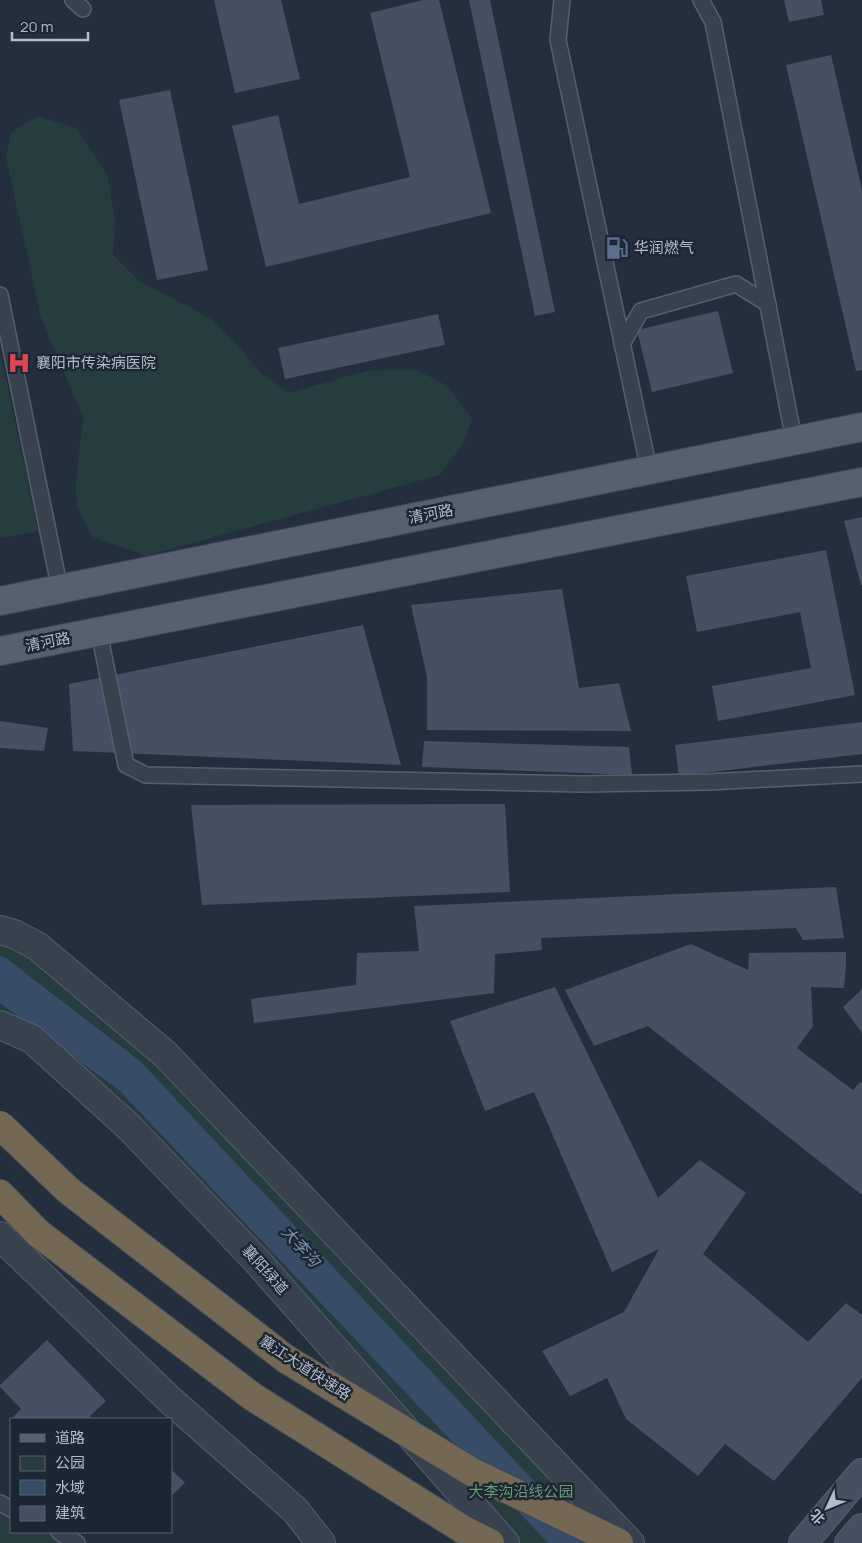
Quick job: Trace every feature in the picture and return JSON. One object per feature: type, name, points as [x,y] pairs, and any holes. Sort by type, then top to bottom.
[{"type":"highway","name":"襄江大道快速路","points":[[5,1129],[68,1190],[286,1359],[472,1472],[619,1543]]},
{"type":"highway","points":[[0,1194],[38,1233],[253,1397],[464,1530],[490,1543]]},
{"type":"main road","name":"清河路","points":[[0,601],[862,426]]},
{"type":"main road","name":"清河路","points":[[0,651],[862,482]]},
{"type":"street","points":[[0,930],[14,934],[37,946],[165,1054],[630,1543]]},
{"type":"street","name":"襄阳绿道","points":[[0,1025],[32,1039],[130,1128],[257,1260],[505,1543]]},
{"type":"street","points":[[0,1236],[169,1400],[295,1510],[321,1543]]},
{"type":"street","points":[[804,1543],[862,1472]]},
{"type":"street","points":[[849,1543],[862,1528]]},
{"type":"lane","points":[[562,0],[558,40],[649,470]]},
{"type":"lane","points":[[701,0],[713,22],[794,440]]},
{"type":"lane","points":[[622,344],[641,311],[736,284],[768,304]]},
{"type":"lane","points":[[0,295],[60,590]]},
{"type":"lane","points":[[98,632],[126,765],[146,775],[583,784],[708,782],[862,774]]},
{"type":"lane","points":[[61,1533],[77,1543]]},
{"type":"green space","points":[[37,116],[76,128],[107,174],[115,219],[113,255],[139,281],[210,318],[262,374],[289,393],[366,371],[417,370],[446,385],[472,418],[464,442],[440,475],[145,556],[93,537],[77,507],[76,484],[83,417],[41,318],[6,157],[11,133]]},
{"type":"green space","points":[[0,351],[38,531],[0,538]]},
{"type":"green space","name":"大李沟沿线公园","points":[[0,930],[165,1054],[633,1543],[505,1543],[257,1261],[0,1025]]},
{"type":"green space","points":[[0,1503],[10,1508],[10,1533],[61,1533],[77,1543],[0,1543]]},
{"type":"water","name":"大李沟","points":[[0,956],[6,958],[141,1062],[592,1543],[548,1543],[119,1090],[0,1003]]},
{"type":"building","points":[[214,0],[281,0],[300,79],[235,93]]},
{"type":"building","points":[[423,0],[439,0],[491,213],[266,267],[232,126],[278,115],[299,204],[410,177],[370,13]]},
{"type":"building","points":[[469,0],[490,0],[555,312],[535,316]]},
{"type":"building","points":[[784,0],[821,0],[824,15],[789,22]]},
{"type":"building","points":[[831,55],[862,190],[862,370],[856,371],[786,65]]},
{"type":"building","points":[[170,90],[208,270],[157,280],[119,100]]},
{"type":"building","points":[[718,311],[733,373],[652,392],[637,330]]},
{"type":"building","points":[[438,314],[445,345],[285,379],[278,348]]},
{"type":"building","points":[[862,517],[862,585],[861,585],[844,521]]},
{"type":"building","points":[[826,550],[855,695],[718,721],[712,686],[811,668],[800,612],[697,632],[686,576]]},
{"type":"building","points":[[562,589],[579,688],[619,683],[631,731],[427,730],[427,677],[411,605]]},
{"type":"building","points":[[363,625],[401,765],[73,751],[69,684]]},
{"type":"building","points":[[0,721],[48,728],[44,751],[0,748]]},
{"type":"building","points":[[862,722],[862,754],[679,776],[675,745]]},
{"type":"building","points":[[424,741],[629,747],[632,775],[422,767]]},
{"type":"building","points":[[505,804],[510,892],[202,905],[191,805]]},
{"type":"building","points":[[836,887],[844,938],[803,940],[796,928],[541,938],[542,950],[495,954],[494,993],[254,1023],[251,999],[356,985],[357,953],[419,951],[414,906]]},
{"type":"building","points":[[691,944],[748,970],[749,953],[846,952],[844,988],[811,987],[813,1026],[797,1048],[853,1090],[860,1082],[862,1083],[862,1195],[648,1026],[594,1046],[565,990]]},
{"type":"building","points":[[555,987],[658,1198],[700,1160],[746,1193],[703,1254],[808,1342],[846,1303],[862,1315],[862,1378],[774,1481],[725,1444],[698,1476],[626,1419],[607,1378],[570,1396],[542,1351],[624,1312],[659,1249],[612,1272],[534,1092],[485,1111],[450,1021]]},
{"type":"building","points":[[862,989],[862,1033],[843,1007]]},
{"type":"building","points":[[47,1340],[106,1401],[90,1416],[92,1418],[12,1418],[21,1409],[0,1385]]},
{"type":"building","points":[[172,1470],[185,1483],[172,1495]]},
{"type":"place","name":"华润燃气","points":[[617,248]]},
{"type":"place","name":"襄阳市传染病医院","points":[[19,363]]}]
